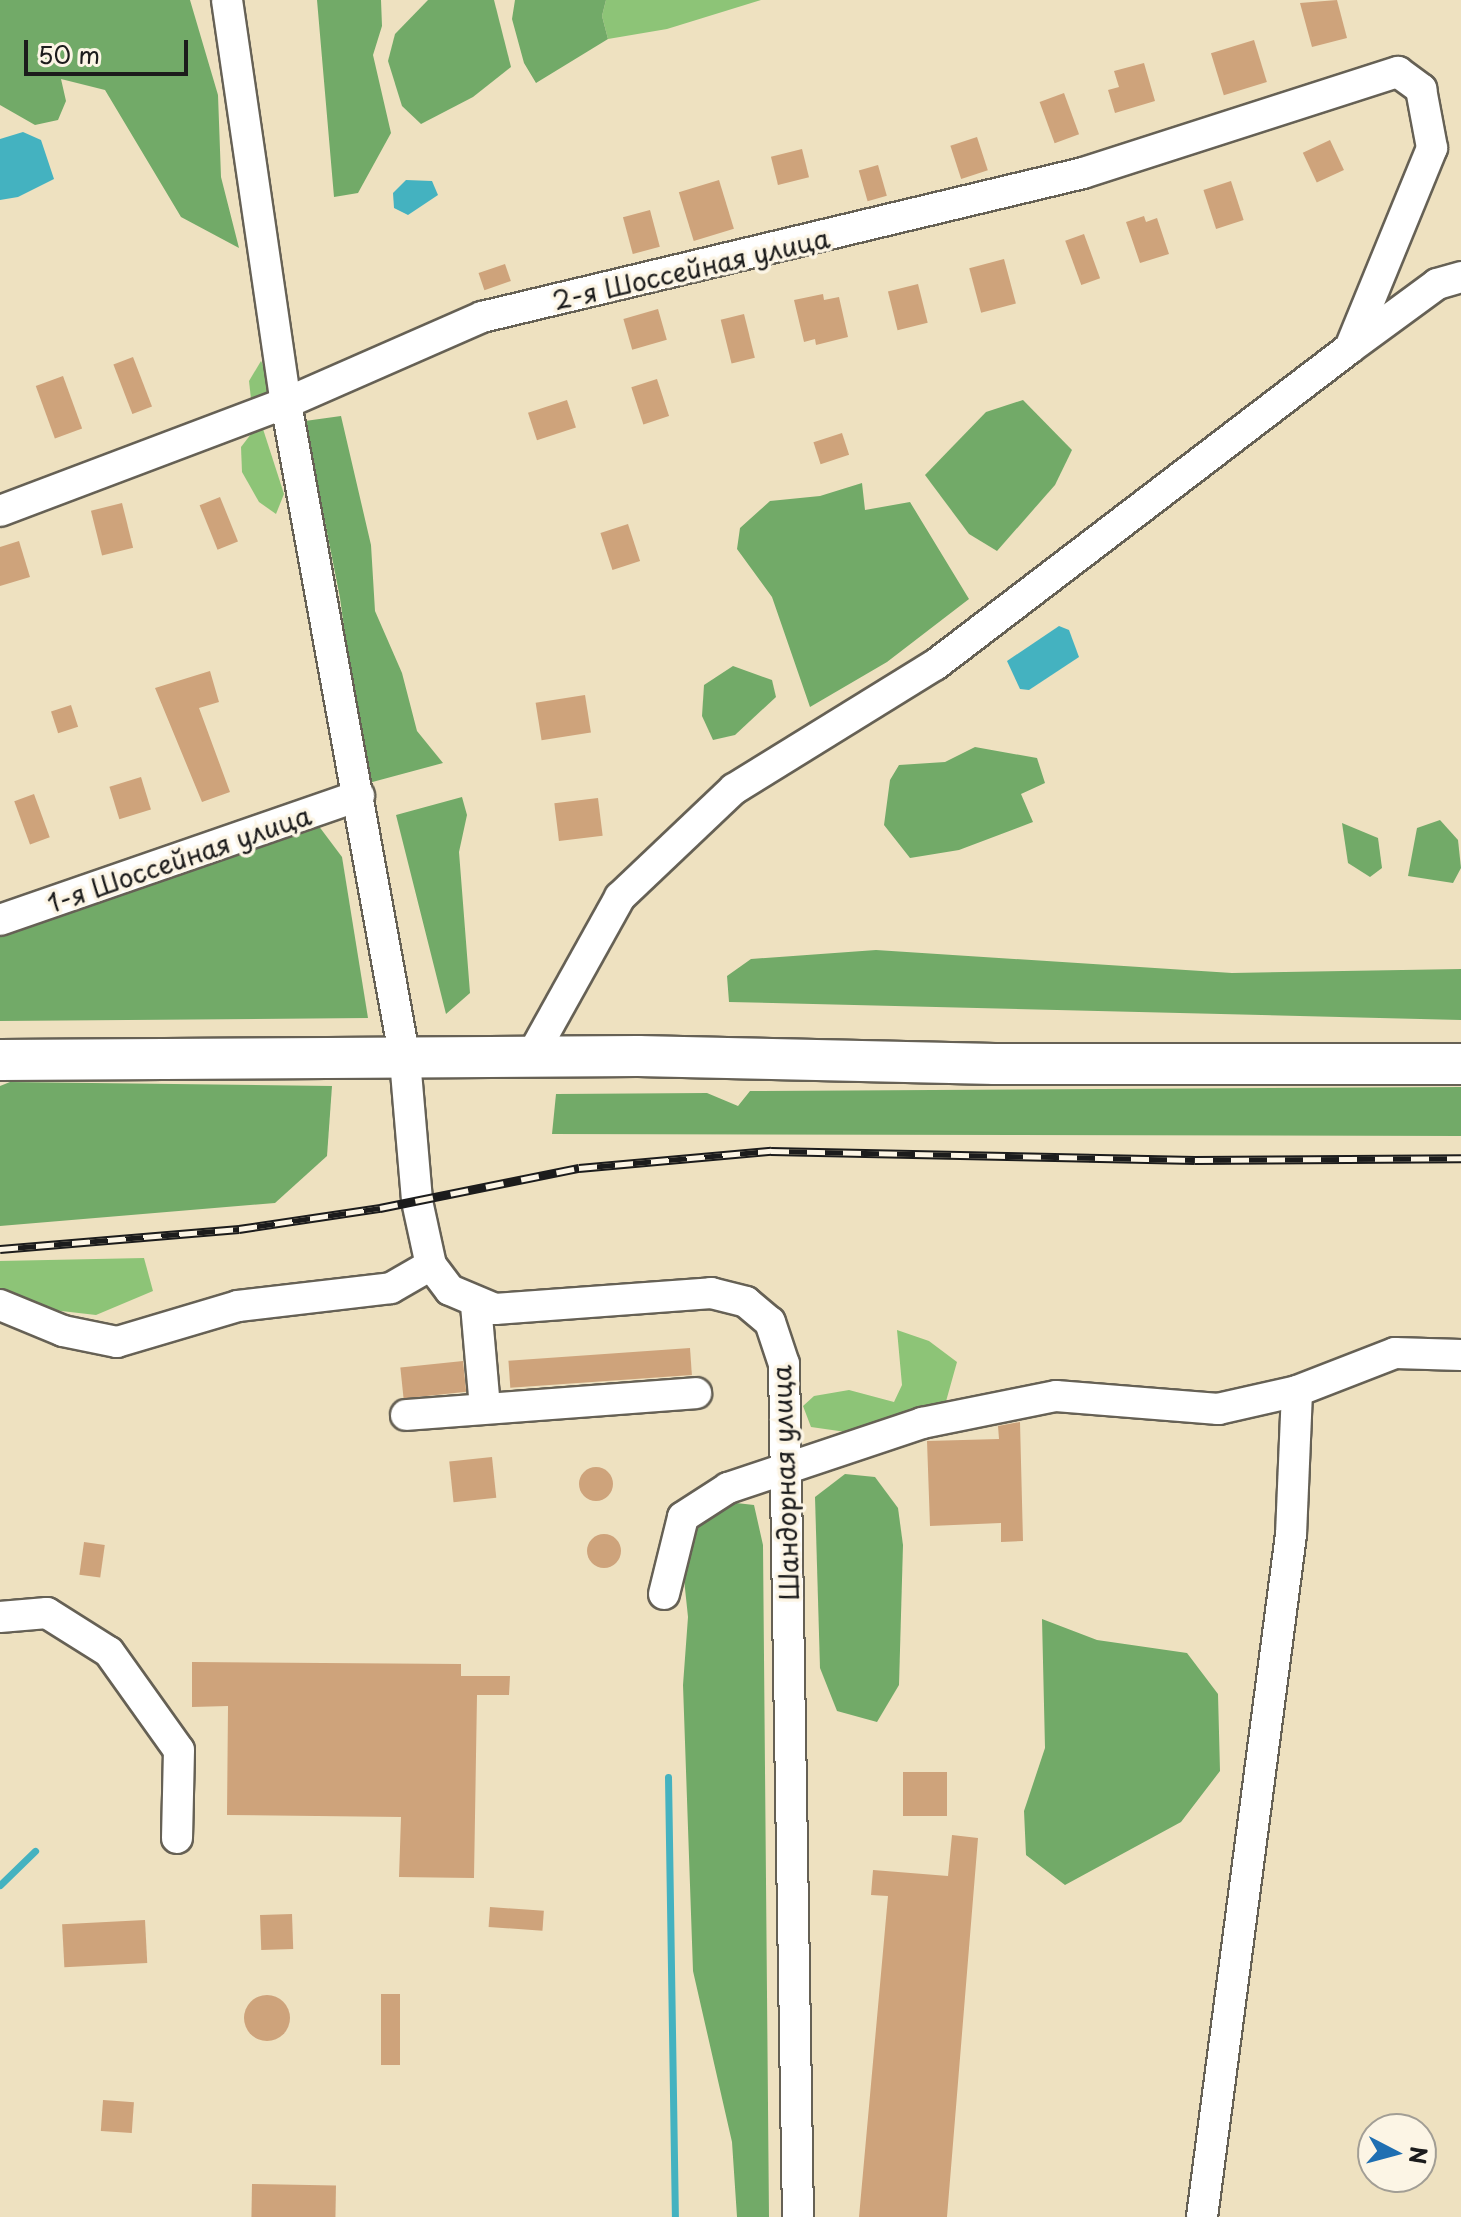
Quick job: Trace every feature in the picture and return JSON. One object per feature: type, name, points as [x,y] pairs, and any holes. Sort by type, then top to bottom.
[{"type":"main road","points":[[0,1060],[54,1056],[405,1060],[531,1057],[1461,1064]]},
{"type":"street","points":[[227,0],[286,403],[405,1060],[417,1201],[431,1265],[450,1290],[476,1305],[485,1408]]},
{"type":"street","name":"2-я Шоссейная улица","points":[[0,511],[286,403],[482,317],[1083,173],[1398,72],[1421,89],[1432,148],[1350,348]]},
{"type":"street","points":[[531,1057],[620,897],[734,789],[935,665],[1350,348],[1437,284],[1461,277]]},
{"type":"street","name":"1-я Шоссейная улица","points":[[0,920],[359,796]]},
{"type":"street","points":[[0,1305],[63,1331],[117,1342],[238,1306],[391,1288],[431,1265]]},
{"type":"street","name":"Шандорная улица","points":[[476,1305],[495,1309],[711,1293],[746,1302],[770,1322],[784,1364],[789,1468],[798,2217]]},
{"type":"street","points":[[664,1594],[683,1517],[728,1488],[922,1423],[1056,1396],[1218,1409],[1297,1391],[1395,1353],[1461,1355]]},
{"type":"street","points":[[1202,2217],[1291,1535],[1297,1391]]},
{"type":"street","points":[[406,1415],[696,1393]]},
{"type":"street","points":[[0,1617],[47,1613],[109,1652],[179,1750],[177,1838]]},
{"type":"green space","points":[[0,0],[190,0],[218,95],[221,177],[239,248],[181,217],[105,90],[61,79],[66,101],[58,120],[35,125],[0,105]]},
{"type":"green space","points":[[317,0],[381,0],[382,26],[373,55],[391,133],[358,193],[334,197]]},
{"type":"green space","points":[[428,0],[494,0],[511,67],[473,97],[421,124],[402,106],[388,61],[395,34]]},
{"type":"green space","points":[[515,0],[606,0],[602,16],[608,39],[536,83],[524,63],[512,19]]},
{"type":"green space","points":[[606,0],[761,0],[667,29],[608,39],[602,16]]},
{"type":"green space","points":[[261,361],[271,381],[265,398],[251,399],[249,381]]},
{"type":"green space","points":[[1023,400],[1072,450],[1055,485],[997,551],[969,534],[925,475],[986,412]]},
{"type":"green space","points":[[341,416],[371,545],[375,611],[402,673],[417,731],[443,763],[365,784],[340,598],[305,421]]},
{"type":"green space","points":[[263,429],[284,494],[276,514],[259,502],[242,472],[241,447],[251,434]]},
{"type":"green space","points":[[862,483],[865,510],[910,502],[969,599],[887,662],[810,707],[772,597],[737,549],[740,528],[770,501],[820,496]]},
{"type":"green space","points":[[733,666],[772,680],[776,697],[735,735],[713,740],[702,716],[704,685]]},
{"type":"green space","points":[[975,747],[1037,758],[1045,783],[1021,794],[1033,822],[959,850],[910,858],[884,825],[890,780],[899,765],[945,762]]},
{"type":"green space","points":[[462,797],[467,815],[459,852],[470,993],[446,1014],[396,815]]},
{"type":"green space","points":[[1440,820],[1458,840],[1461,868],[1453,883],[1408,876],[1417,828]]},
{"type":"green space","points":[[315,821],[342,857],[368,1018],[0,1021],[0,934]]},
{"type":"green space","points":[[1342,823],[1378,838],[1382,868],[1370,877],[1348,863]]},
{"type":"green space","points":[[876,950],[1232,973],[1461,969],[1461,1020],[729,1002],[727,976],[751,959]]},
{"type":"green space","points":[[10,1082],[332,1086],[327,1156],[275,1203],[0,1226],[0,1086]]},
{"type":"green space","points":[[1461,1087],[1461,1136],[552,1134],[556,1094],[707,1093],[738,1106],[750,1091]]},
{"type":"green space","points":[[144,1258],[153,1291],[96,1315],[44,1309],[0,1288],[0,1261]]},
{"type":"green space","points":[[897,1330],[929,1341],[957,1362],[945,1405],[860,1434],[811,1427],[803,1406],[814,1396],[849,1390],[894,1402],[902,1385]]},
{"type":"green space","points":[[845,1474],[875,1477],[898,1508],[903,1545],[899,1685],[877,1722],[837,1711],[820,1668],[815,1497]]},
{"type":"green space","points":[[710,1500],[754,1505],[763,1545],[769,2217],[737,2217],[732,2142],[693,1971],[683,1685],[688,1617],[680,1541]]},
{"type":"green space","points":[[1042,1619],[1097,1640],[1187,1653],[1218,1694],[1220,1771],[1181,1822],[1065,1885],[1026,1855],[1024,1811],[1045,1748]]},
{"type":"water","points":[[23,132],[41,140],[54,179],[18,197],[0,200],[0,139]]},
{"type":"water","points":[[406,180],[432,181],[438,195],[408,215],[394,208],[393,193]]},
{"type":"water","points":[[1059,626],[1069,630],[1079,657],[1029,690],[1020,689],[1007,661]]},
{"type":"building","points":[[1337,0],[1347,38],[1312,47],[1300,3]]},
{"type":"building","points":[[1254,40],[1267,82],[1224,95],[1211,53]]},
{"type":"building","points":[[1144,63],[1155,101],[1115,113],[1108,90],[1119,87],[1114,71]]},
{"type":"building","points":[[1064,93],[1079,134],[1055,143],[1040,102]]},
{"type":"building","points":[[977,137],[988,170],[961,179],[950,146]]},
{"type":"building","points":[[1330,140],[1344,170],[1317,183],[1303,153]]},
{"type":"building","points":[[802,149],[809,177],[778,185],[771,157]]},
{"type":"building","points":[[878,165],[887,196],[868,201],[859,171]]},
{"type":"building","points":[[719,180],[734,229],[694,241],[679,192]]},
{"type":"building","points":[[1231,181],[1244,220],[1216,229],[1203,190]]},
{"type":"building","points":[[650,210],[660,247],[633,254],[623,217]]},
{"type":"building","points":[[1144,216],[1146,222],[1157,218],[1169,254],[1140,263],[1126,222]]},
{"type":"building","points":[[1084,234],[1100,278],[1081,285],[1065,241]]},
{"type":"building","points":[[1004,259],[1016,303],[981,313],[969,268]]},
{"type":"building","points":[[505,264],[511,281],[484,290],[479,273]]},
{"type":"building","points":[[918,284],[928,323],[898,330],[888,291]]},
{"type":"building","points":[[823,294],[824,300],[839,297],[848,337],[816,345],[815,339],[804,342],[794,300]]},
{"type":"building","points":[[658,309],[667,340],[632,350],[623,319]]},
{"type":"building","points":[[744,314],[755,358],[732,363],[721,320]]},
{"type":"building","points":[[133,357],[152,406],[132,414],[113,365]]},
{"type":"building","points":[[63,376],[82,429],[55,439],[36,386]]},
{"type":"building","points":[[657,379],[669,416],[643,424],[631,387]]},
{"type":"building","points":[[567,400],[576,428],[537,440],[528,413]]},
{"type":"building","points":[[842,433],[849,455],[821,464],[813,442]]},
{"type":"building","points":[[220,497],[238,542],[218,550],[200,505]]},
{"type":"building","points":[[122,503],[133,548],[102,555],[91,511]]},
{"type":"building","points":[[628,524],[640,561],[612,570],[600,533]]},
{"type":"building","points":[[19,541],[30,577],[0,586],[0,547]]},
{"type":"building","points":[[210,671],[219,702],[199,708],[230,792],[202,802],[155,688]]},
{"type":"building","points":[[585,695],[591,733],[542,740],[536,703]]},
{"type":"building","points":[[71,705],[78,727],[58,733],[51,711]]},
{"type":"building","points":[[141,777],[151,810],[119,819],[109,787]]},
{"type":"building","points":[[34,794],[50,837],[30,844],[14,801]]},
{"type":"building","points":[[598,798],[603,836],[559,841],[554,803]]},
{"type":"building","points":[[690,1348],[692,1375],[510,1388],[508,1361]]},
{"type":"building","points":[[463,1361],[466,1392],[404,1398],[400,1368]]},
{"type":"building","points":[[1020,1422],[1023,1541],[1001,1542],[1001,1523],[930,1526],[927,1441],[999,1439],[998,1426]]},
{"type":"building","points":[[492,1457],[496,1498],[454,1502],[449,1461]]},
{"type":"building","points":[[596,1467],[608,1472],[613,1484],[608,1496],[596,1501],[584,1496],[579,1484],[584,1472]]},
{"type":"building","points":[[604,1534],[616,1539],[621,1551],[616,1563],[604,1568],[592,1563],[587,1551],[592,1539]]},
{"type":"building","points":[[84,1542],[105,1545],[100,1578],[79,1575]]},
{"type":"building","points":[[192,1662],[461,1664],[461,1676],[510,1676],[509,1695],[477,1695],[474,1878],[399,1877],[401,1817],[227,1815],[228,1706],[192,1707]]},
{"type":"building","points":[[903,1772],[947,1772],[947,1816],[903,1816]]},
{"type":"building","points":[[952,1835],[978,1838],[947,2217],[859,2217],[888,1896],[871,1895],[873,1870],[948,1876]]},
{"type":"building","points":[[490,1907],[544,1911],[542,1931],[489,1927]]},
{"type":"building","points":[[292,1914],[293,1949],[261,1950],[260,1915]]},
{"type":"building","points":[[145,1920],[147,1963],[64,1967],[62,1924]]},
{"type":"building","points":[[381,1994],[400,1994],[400,2065],[381,2065]]},
{"type":"building","points":[[267,1995],[283,2002],[290,2018],[283,2034],[267,2041],[251,2034],[244,2018],[251,2002]]},
{"type":"building","points":[[103,2100],[134,2102],[132,2133],[101,2131]]},
{"type":"building","points":[[252,2184],[336,2185],[335,2217],[251,2217]]},
{"type":"waterway","points":[[668,1777],[675,2217]]},
{"type":"waterway","points":[[0,1885],[35,1851]]},
{"type":"railway","points":[[0,1249],[239,1229],[380,1208],[579,1168],[771,1151],[1195,1160],[1461,1158]]}]
